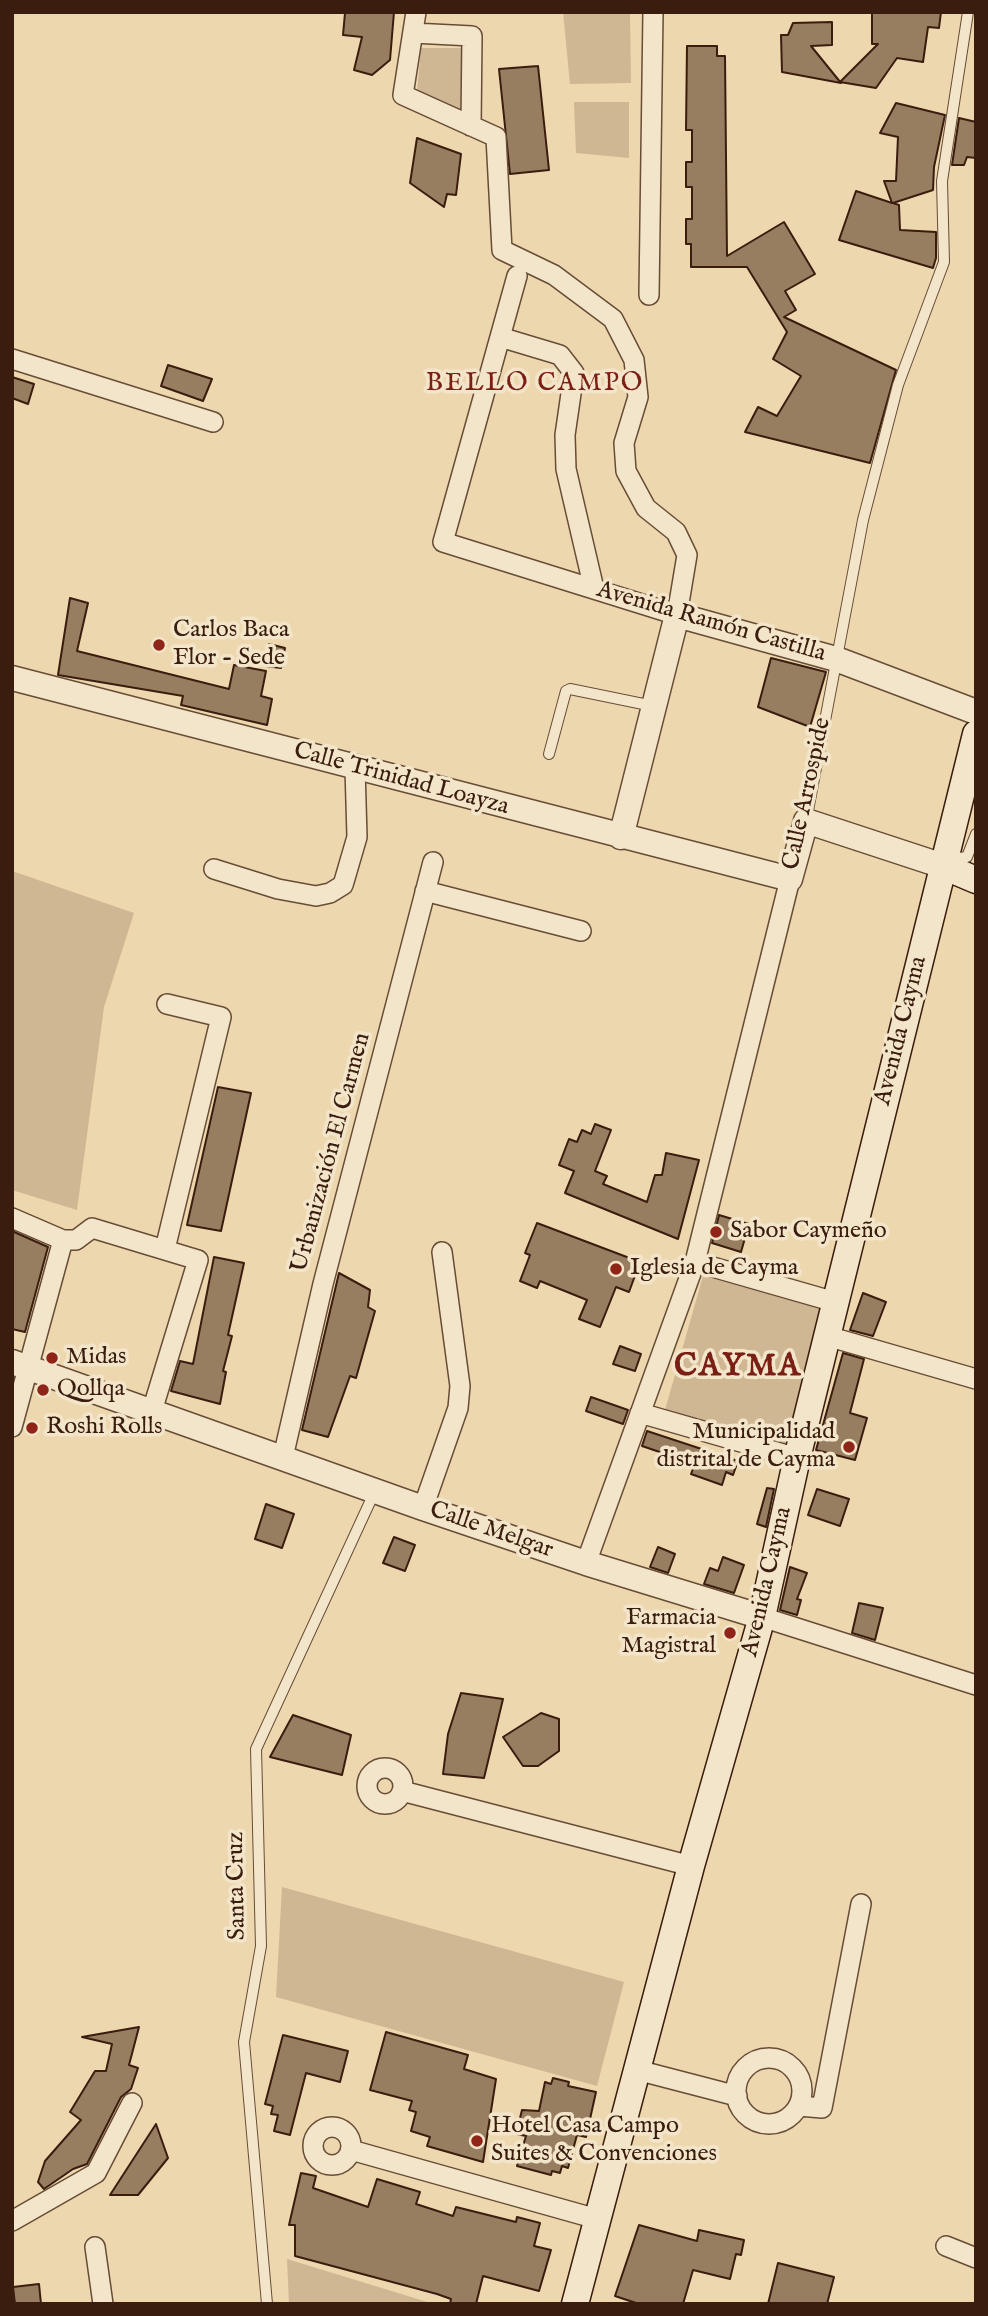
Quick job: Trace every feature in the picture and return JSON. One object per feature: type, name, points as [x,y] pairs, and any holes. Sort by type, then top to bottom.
[{"type":"main road","name":"Avenida Cayma","points":[[575,2304],[691,1866],[762,1617],[835,1302],[963,868],[976,734]]},
{"type":"street","points":[[416,12],[403,95],[496,137],[502,250],[554,275],[612,319],[634,360],[638,397],[624,443],[626,471],[646,508],[676,532],[687,555],[677,615],[621,837]]},
{"type":"street","points":[[649,295],[653,12]]},
{"type":"street","points":[[413,33],[472,36],[471,126]]},
{"type":"street","points":[[517,276],[500,337],[560,355],[574,373],[565,435],[566,469],[594,589]]},
{"type":"street","name":"Avenida Ramón Castilla","points":[[500,337],[443,542],[677,615],[836,659],[976,712]]},
{"type":"street","points":[[12,359],[214,422]]},
{"type":"street","name":"Calle Trinidad Loayza","points":[[12,678],[790,879]]},
{"type":"street","points":[[214,869],[316,896],[330,893],[343,885],[357,836],[355,768]]},
{"type":"street","points":[[806,821],[963,868]]},
{"type":"street","name":"Calle Arrospide","points":[[586,1563],[695,1262],[806,821]]},
{"type":"street","name":"Urbanización El Carmen","points":[[283,1457],[323,1284],[433,862]]},
{"type":"street","points":[[425,891],[581,931]]},
{"type":"street","points":[[165,1249],[221,1017],[167,1004]]},
{"type":"street","points":[[12,1217],[64,1240],[76,1240],[92,1228],[198,1260],[152,1411]]},
{"type":"street","points":[[12,1427],[21,1365],[64,1240]]},
{"type":"street","points":[[423,1508],[458,1408],[460,1386],[442,1252]]},
{"type":"street","points":[[695,1262],[835,1302]]},
{"type":"street","points":[[827,1336],[976,1379]]},
{"type":"street","name":"Calle Melgar","points":[[21,1365],[586,1563],[976,1685]]},
{"type":"street","points":[[640,1413],[797,1458]]},
{"type":"street","points":[[402,1791],[691,1866]]},
{"type":"street","points":[[799,2106],[822,2108],[861,1904]]},
{"type":"street","points":[[775,2059],[785,2062],[799,2076],[802,2096],[799,2106],[785,2121],[764,2124],[746,2115],[737,2096],[737,2086],[746,2068],[755,2062],[775,2059]]},
{"type":"street","points":[[637,2070],[737,2096]]},
{"type":"street","points":[[12,2221],[96,2173],[132,2103]]},
{"type":"street","points":[[351,2150],[597,2219]]},
{"type":"street","points":[[946,2246],[976,2258]]},
{"type":"street","points":[[95,2247],[103,2304]]},
{"type":"lane","name":"Calle Arrospide","points":[[806,821],[863,520],[898,385],[944,262],[942,181],[968,12]]},
{"type":"lane","points":[[548,754],[566,691],[570,689],[654,706]]},
{"type":"lane","name":"Santa Cruz","points":[[267,2304],[244,2042],[261,1946],[256,1749],[376,1491]]},
{"type":"shaded area","points":[[563,12],[630,12],[631,83],[570,84]]},
{"type":"shaded area","points":[[421,48],[462,48],[468,105],[450,116],[417,92]]},
{"type":"shaded area","points":[[574,102],[629,102],[629,158],[576,153]]},
{"type":"shaded area","points":[[12,871],[134,913],[104,1007],[77,1210],[12,1190]]},
{"type":"shaded area","points":[[703,1276],[825,1310],[787,1444],[665,1410]]},
{"type":"shaded area","points":[[282,1887],[624,1982],[597,2086],[276,1997]]},
{"type":"shaded area","points":[[287,2259],[434,2304],[289,2304]]},
{"type":"building","points":[[394,12],[390,60],[372,75],[354,70],[362,37],[343,35],[345,13]]},
{"type":"building","points":[[872,12],[941,12],[939,28],[928,27],[923,62],[897,58],[876,88],[840,82],[878,44],[872,44]]},
{"type":"building","points":[[832,22],[832,45],[811,46],[841,83],[782,72],[781,35],[788,35],[793,23]]},
{"type":"building","points":[[687,46],[717,46],[717,56],[725,56],[727,256],[784,222],[815,274],[785,291],[796,310],[784,317],[896,370],[870,463],[745,432],[758,407],[777,416],[801,376],[773,359],[787,332],[747,267],[691,267],[691,244],[686,244],[686,219],[692,219],[692,187],[686,187],[686,162],[692,162],[692,130],[686,130]]},
{"type":"building","points":[[538,66],[549,170],[510,174],[499,69]]},
{"type":"building","points":[[896,103],[945,115],[934,167],[933,190],[893,203],[899,205],[900,230],[936,232],[936,258],[933,268],[839,240],[856,191],[892,203],[884,181],[896,181],[898,137],[880,133]]},
{"type":"building","points":[[959,118],[976,122],[976,158],[967,157],[964,165],[952,165]]},
{"type":"building","points":[[417,138],[461,154],[456,195],[447,194],[444,207],[410,183]]},
{"type":"building","points":[[168,365],[212,379],[203,401],[161,386]]},
{"type":"building","points":[[12,377],[34,384],[28,404],[12,398]]},
{"type":"building","points":[[70,598],[88,603],[77,651],[229,689],[234,665],[266,671],[261,696],[272,699],[267,725],[181,705],[183,696],[58,675]]},
{"type":"building","points":[[269,644],[285,648],[281,668],[265,666]]},
{"type":"building","points":[[771,658],[826,672],[810,727],[758,707]]},
{"type":"building","points":[[218,1087],[251,1093],[221,1231],[187,1225]]},
{"type":"building","points":[[595,1124],[611,1130],[595,1171],[607,1176],[603,1184],[647,1202],[655,1175],[662,1175],[666,1153],[699,1160],[678,1239],[565,1193],[574,1171],[559,1165],[569,1139],[577,1142],[582,1130],[591,1134]]},
{"type":"building","points":[[719,1215],[749,1224],[741,1252],[712,1243]]},
{"type":"building","points":[[537,1223],[640,1262],[629,1292],[616,1287],[600,1327],[579,1319],[587,1300],[540,1281],[537,1288],[520,1281],[530,1255],[525,1253]]},
{"type":"building","points":[[12,1231],[48,1247],[25,1332],[12,1329]]},
{"type":"building","points":[[214,1257],[244,1263],[228,1335],[232,1336],[223,1371],[226,1372],[220,1404],[171,1391],[180,1361],[193,1364]]},
{"type":"building","points":[[339,1273],[370,1290],[368,1307],[375,1311],[356,1378],[350,1376],[328,1437],[302,1430]]},
{"type":"building","points":[[863,1293],[886,1302],[873,1336],[850,1330]]},
{"type":"building","points":[[620,1346],[641,1354],[635,1371],[613,1364]]},
{"type":"building","points":[[843,1353],[864,1359],[850,1413],[867,1418],[855,1460],[816,1450]]},
{"type":"building","points":[[591,1397],[628,1410],[623,1424],[586,1411]]},
{"type":"building","points":[[647,1431],[738,1461],[733,1475],[726,1472],[722,1485],[691,1474],[695,1464],[642,1446]]},
{"type":"building","points":[[767,1488],[774,1489],[766,1527],[757,1524]]},
{"type":"building","points":[[817,1489],[849,1499],[840,1526],[808,1515]]},
{"type":"building","points":[[266,1504],[294,1514],[282,1548],[255,1539]]},
{"type":"building","points":[[394,1537],[415,1545],[405,1571],[383,1563]]},
{"type":"building","points":[[658,1547],[675,1554],[668,1573],[650,1567]]},
{"type":"building","points":[[723,1557],[744,1565],[734,1593],[704,1584],[710,1568],[718,1571]]},
{"type":"building","points":[[790,1567],[807,1573],[797,1599],[801,1600],[797,1615],[780,1610]]},
{"type":"building","points":[[859,1603],[883,1608],[875,1640],[852,1633]]},
{"type":"building","points":[[461,1693],[503,1699],[484,1778],[443,1774],[448,1734]]},
{"type":"building","points":[[541,1713],[559,1719],[559,1751],[538,1766],[523,1766],[503,1737]]},
{"type":"building","points":[[293,1715],[351,1735],[342,1775],[270,1757]]},
{"type":"building","points":[[139,2027],[129,2065],[138,2068],[131,2089],[121,2097],[87,2164],[73,2169],[44,2189],[38,2182],[45,2161],[81,2120],[70,2112],[95,2071],[106,2071],[112,2044],[82,2037]]},
{"type":"building","points":[[386,2032],[468,2055],[464,2069],[496,2079],[483,2162],[427,2146],[430,2137],[411,2131],[416,2112],[409,2110],[412,2101],[370,2090]]},
{"type":"building","points":[[283,2035],[348,2051],[340,2082],[306,2073],[290,2135],[274,2131],[278,2115],[271,2114],[273,2106],[265,2104]]},
{"type":"building","points":[[553,2078],[569,2082],[568,2086],[596,2092],[586,2137],[577,2135],[568,2168],[562,2166],[560,2173],[552,2171],[551,2175],[517,2166],[526,2136],[516,2134],[522,2110],[539,2111],[545,2082],[551,2084]]},
{"type":"building","points":[[156,2124],[168,2158],[138,2195],[110,2195]]},
{"type":"building","points":[[301,2173],[316,2176],[313,2188],[368,2207],[377,2179],[420,2192],[416,2204],[453,2216],[456,2207],[516,2222],[517,2217],[540,2223],[534,2246],[551,2250],[539,2291],[483,2276],[476,2304],[450,2304],[451,2299],[437,2294],[295,2256],[295,2225],[289,2225]]},
{"type":"building","points":[[639,2225],[697,2241],[699,2230],[744,2240],[741,2255],[736,2254],[730,2279],[693,2270],[683,2304],[639,2304],[615,2296]]},
{"type":"building","points":[[778,2263],[834,2277],[827,2304],[768,2304]]},
{"type":"building","points":[[39,2284],[41,2304],[15,2304],[13,2287]]},
{"type":"place","name":"Carlos Baca Flor - Sede","points":[[159,645]]},
{"type":"place","name":"Sabor Caymeño","points":[[716,1232]]},
{"type":"place","name":"Iglesia de Cayma","points":[[616,1269]]},
{"type":"place","name":"Midas","points":[[52,1358]]},
{"type":"place","name":"Qollqa","points":[[43,1390]]},
{"type":"place","name":"Roshi Rolls","points":[[32,1428]]},
{"type":"place","name":"Municipalidad distrital de Cayma","points":[[849,1447]]},
{"type":"place","name":"Farmacia Magistral","points":[[730,1633]]},
{"type":"place","name":"Hotel Casa Campo Suites & Convenciones","points":[[477,2141]]},
{"type":"district","name":"BELLO CAMPO","points":[[535,385]]},
{"type":"district","name":"CAYMA","points":[[738,1368]]}]
